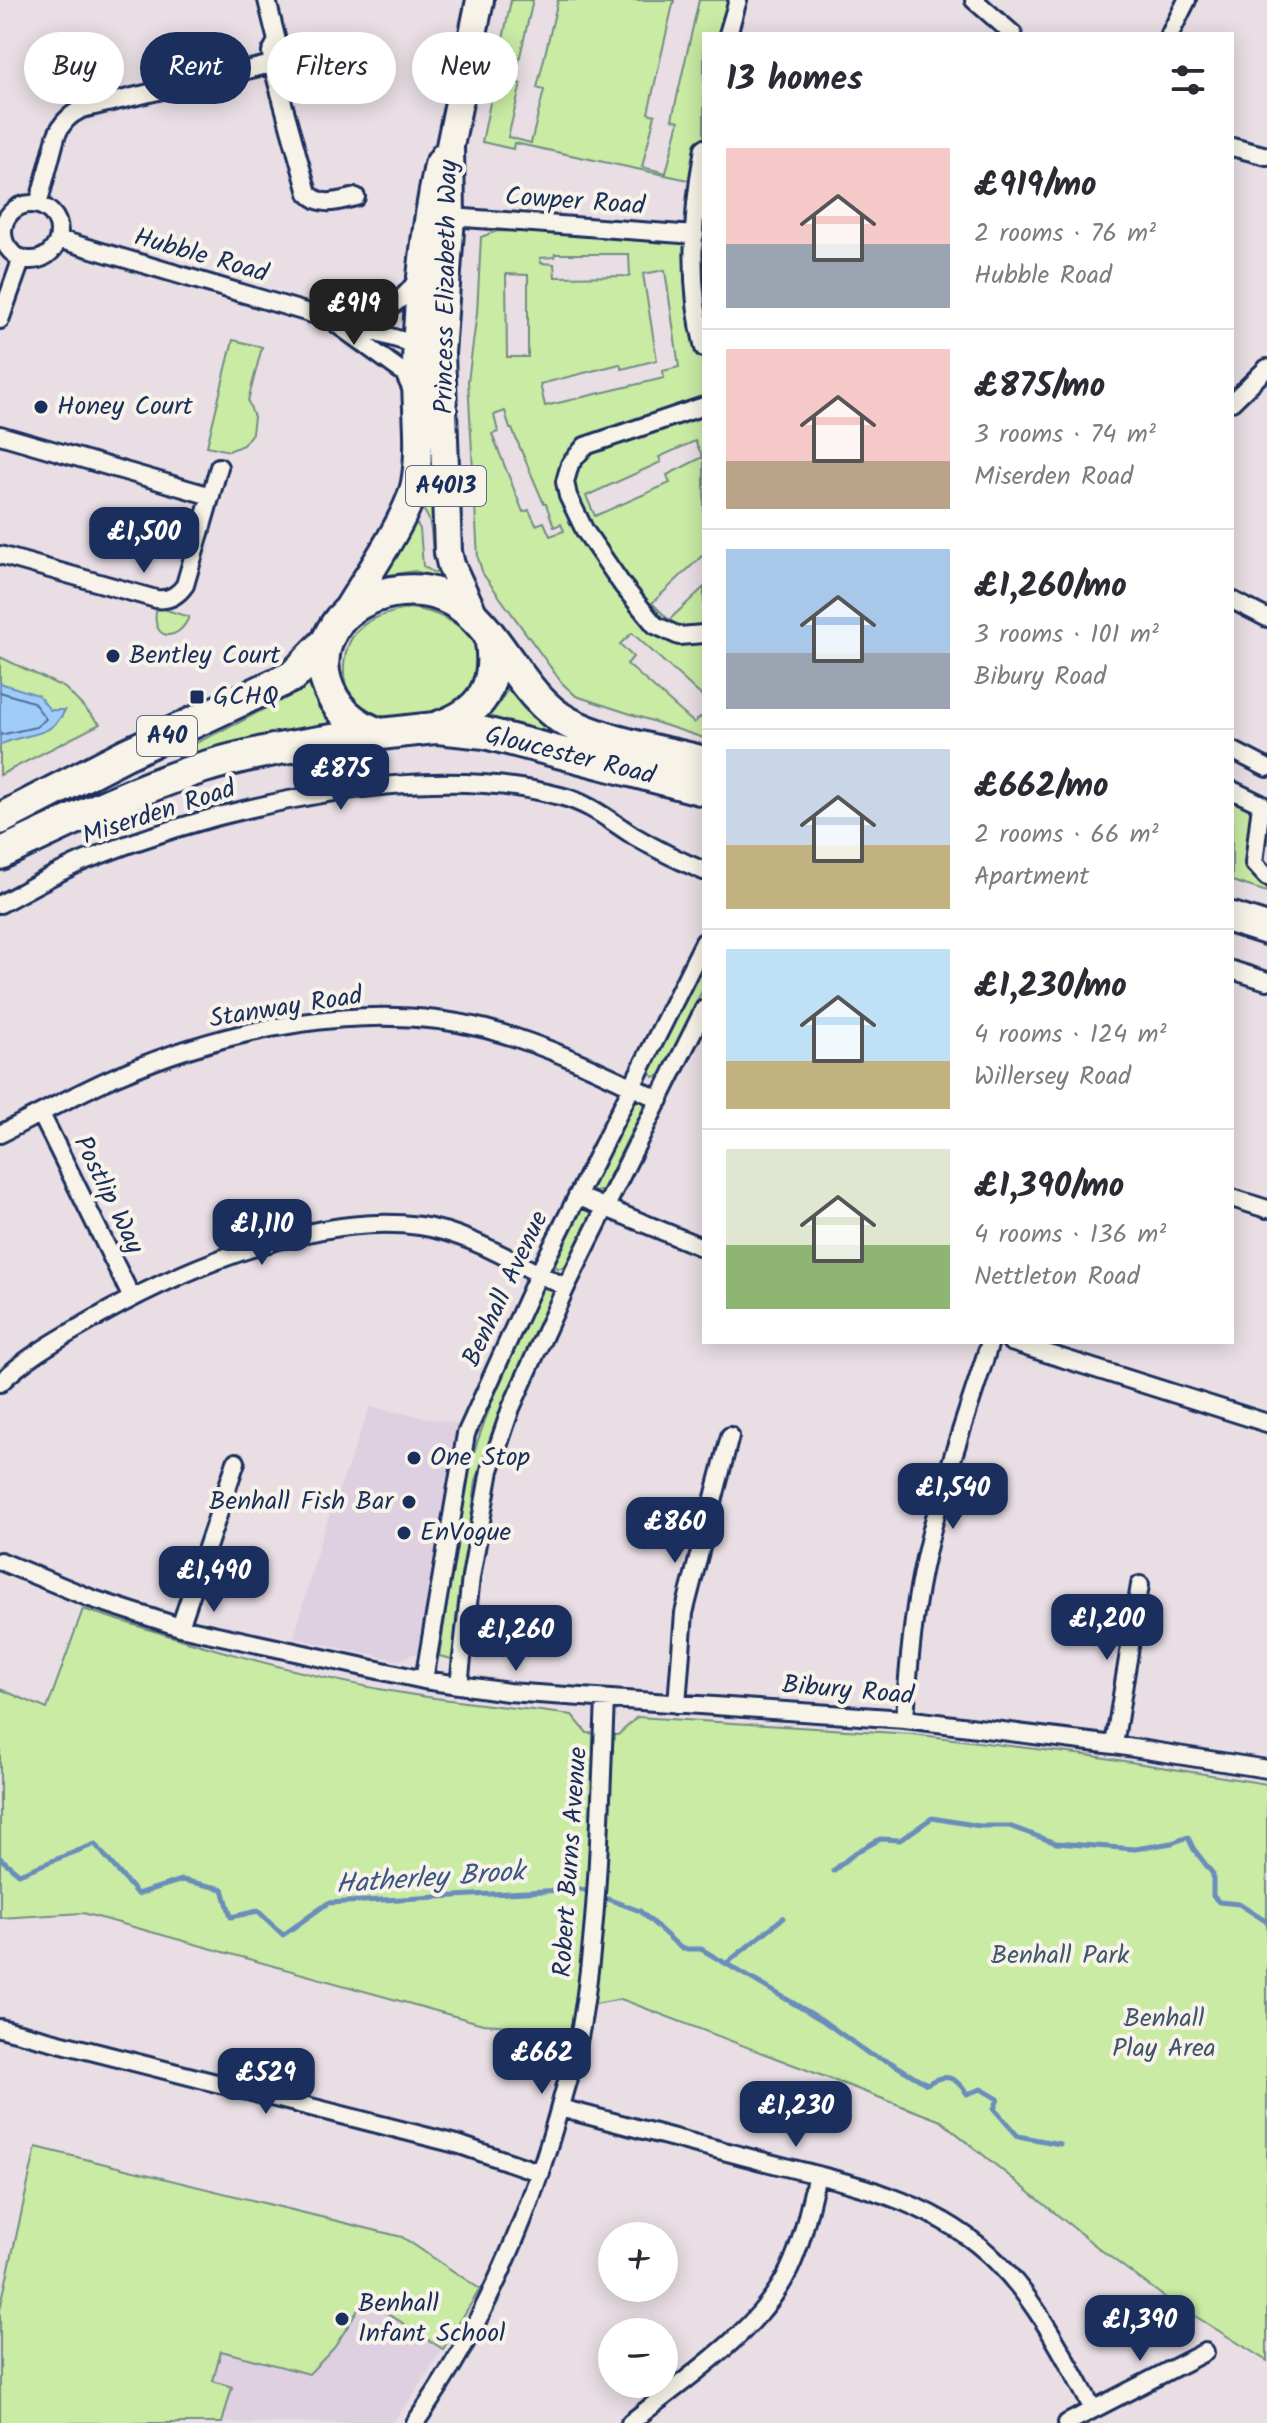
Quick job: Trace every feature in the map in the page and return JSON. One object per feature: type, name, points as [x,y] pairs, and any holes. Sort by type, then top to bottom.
[{"type":"highway","points":[[409,590],[453,600],[482,625],[494,656],[487,690],[475,708],[457,721],[435,728],[380,734],[349,719],[334,702],[325,678],[325,643],[342,618],[360,604],[385,593],[409,590]]},
{"type":"highway","name":"Gloucester Road","points":[[482,625],[536,696],[552,712],[570,723],[629,743],[702,761]]},
{"type":"highway","name":"A40","points":[[0,819],[126,754],[293,676],[325,643]]},
{"type":"highway","name":"Gloucester Road","points":[[435,728],[485,733],[702,789]]},
{"type":"highway","name":"A40","points":[[0,854],[130,793],[203,768],[279,750],[380,734]]},
{"type":"highway","points":[[1234,919],[1267,929]]},
{"type":"main road","name":"Princess Elizabeth Way","points":[[480,0],[450,146],[451,217],[418,367],[451,565],[482,625]]},
{"type":"main road","name":"Princess Elizabeth Way","points":[[342,618],[395,528],[415,485],[419,277],[438,165],[450,146]]},
{"type":"street","points":[[267,0],[275,32]]},
{"type":"street","points":[[729,32],[738,0]]},
{"type":"street","points":[[974,0],[1011,32]]},
{"type":"street","points":[[1171,32],[1187,0]]},
{"type":"street","points":[[38,205],[59,128],[73,113],[267,65]]},
{"type":"street","points":[[283,104],[308,193],[313,199],[326,203],[356,197]]},
{"type":"street","points":[[1234,148],[1267,156]]},
{"type":"street","points":[[702,159],[695,235],[695,302],[702,338]]},
{"type":"street","points":[[38,205],[46,208],[58,222],[58,239],[55,248],[40,259],[22,258],[14,254],[5,241],[4,224],[21,206],[38,205]]},
{"type":"street","name":"Cowper Road","points":[[451,217],[695,235]]},
{"type":"street","name":"Hubble Road","points":[[58,239],[331,319],[418,367]]},
{"type":"street","points":[[0,320],[22,258]]},
{"type":"street","name":"Hubble Road","points":[[331,319],[381,312],[410,293],[419,277]]},
{"type":"street","name":"Hubble Road","points":[[331,319],[418,367]]},
{"type":"street","points":[[1234,400],[1267,368]]},
{"type":"street","points":[[702,407],[585,446],[570,464],[565,482],[568,496],[585,531],[655,625],[679,636],[702,634]]},
{"type":"street","points":[[0,435],[211,496]]},
{"type":"street","points":[[0,555],[156,599],[168,599],[185,585],[219,467]]},
{"type":"street","points":[[1234,601],[1267,618]]},
{"type":"street","points":[[1234,751],[1267,768]]},
{"type":"street","name":"Miserden Road","points":[[0,904],[83,862],[147,837],[276,803],[385,786],[505,786],[559,795],[594,809],[647,843],[702,870]]},
{"type":"street","points":[[1234,790],[1264,797],[1254,863],[1267,877]]},
{"type":"street","name":"Benhall Avenue","points":[[424,1680],[466,1434],[538,1275],[702,946]]},
{"type":"street","points":[[1234,971],[1267,981]]},
{"type":"street","name":"Benhall Avenue","points":[[459,1685],[471,1577],[490,1470],[511,1408],[566,1287],[702,1013]]},
{"type":"street","name":"Stanway Road","points":[[0,1134],[121,1074],[206,1045],[311,1023],[383,1017],[449,1022],[514,1037],[660,1100]]},
{"type":"street","name":"Postlip Way","points":[[41,1114],[132,1298]]},
{"type":"street","points":[[577,1196],[702,1247]]},
{"type":"street","points":[[1234,1199],[1267,1209]]},
{"type":"street","points":[[0,1383],[60,1339],[132,1298],[241,1253],[316,1232],[358,1225],[401,1224],[455,1234],[566,1287]]},
{"type":"street","points":[[905,1719],[912,1631],[924,1560],[989,1344]]},
{"type":"street","points":[[1017,1344],[1267,1423]]},
{"type":"street","points":[[677,1704],[684,1613],[730,1436]]},
{"type":"street","points":[[180,1627],[236,1462]]},
{"type":"street","name":"Bibury Road","points":[[0,1561],[90,1598],[180,1627],[424,1680],[508,1692],[605,1700],[905,1719],[1114,1745],[1267,1769]]},
{"type":"street","points":[[1114,1745],[1140,1585]]},
{"type":"street","name":"Robert Burns Avenue","points":[[415,2423],[477,2321],[541,2173],[581,2031],[605,1700]]},
{"type":"street","points":[[0,2028],[460,2145],[541,2173]]},
{"type":"street","points":[[560,2108],[817,2175],[915,2205],[947,2221],[1009,2274],[1038,2311],[1093,2409]]},
{"type":"street","points":[[630,2423],[741,2333],[768,2303],[791,2267],[817,2175]]},
{"type":"street","points":[[1067,2423],[1205,2352]]},
{"type":"shaded area","points":[[370,1407],[462,1425],[440,1528],[421,1651],[399,1660],[294,1638],[320,1541]]},
{"type":"shaded area","points":[[36,2147],[402,2237],[480,2289],[414,2394],[392,2423],[0,2423],[0,2309]]},
{"type":"green space","points":[[511,0],[533,0],[518,65],[518,32],[504,32]]},
{"type":"green space","points":[[558,0],[674,0],[648,113],[655,115],[642,167],[666,173],[679,121],[672,119],[699,0],[738,0],[729,32],[702,32],[702,159],[698,182],[514,143],[513,149],[482,142],[490,104],[516,104],[508,137],[531,143],[544,90],[537,88]]},
{"type":"green space","points":[[696,208],[702,209],[702,264],[694,264],[702,331],[702,455],[695,441],[659,457],[661,462],[586,496],[595,516],[670,483],[667,475],[702,458],[702,556],[652,603],[669,620],[702,589],[702,696],[632,633],[620,644],[633,657],[627,664],[694,723],[700,717],[702,719],[702,737],[576,696],[562,683],[483,574],[478,558],[468,381],[477,313],[481,237],[497,231],[694,235]],"holes":[[[555,254],[629,254],[630,276],[555,277],[554,264],[541,263],[540,258],[554,257]],[[665,270],[679,367],[663,371],[664,378],[545,406],[540,384],[620,364],[622,369],[657,360],[643,274]],[[506,274],[528,275],[528,357],[507,357]],[[505,411],[554,527],[561,524],[564,531],[550,536],[544,522],[536,525],[529,510],[523,512],[492,434],[498,432],[494,415]]]},
{"type":"green space","points":[[233,340],[262,347],[248,401],[254,417],[252,433],[243,445],[229,451],[207,446]]},
{"type":"green space","points":[[425,478],[433,480],[437,560],[434,559],[427,516],[418,505]]},
{"type":"green space","points":[[413,518],[420,529],[423,566],[433,572],[441,572],[443,578],[414,571],[378,577]]},
{"type":"green space","points":[[157,607],[189,617],[177,632],[165,634],[157,626]]},
{"type":"green space","points":[[409,608],[445,618],[477,640],[480,679],[456,709],[419,717],[391,718],[378,715],[354,698],[347,688],[344,662],[353,636],[363,625]]},
{"type":"green space","points":[[0,657],[65,688],[100,724],[0,775]]},
{"type":"green space","points":[[317,681],[351,729],[189,762],[183,749]]},
{"type":"green space","points":[[508,689],[532,717],[562,735],[702,775],[483,718],[498,705]]},
{"type":"green space","points":[[1234,797],[1257,811],[1244,865],[1267,884],[1267,892],[1234,882]]},
{"type":"green space","points":[[702,961],[702,991],[661,1075],[653,1077],[650,1070]]},
{"type":"green space","points":[[642,1098],[645,1104],[602,1191],[594,1192],[592,1186],[635,1099]]},
{"type":"green space","points":[[587,1206],[592,1212],[565,1268],[557,1268],[554,1262],[580,1208]]},
{"type":"green space","points":[[543,1286],[551,1286],[554,1292],[501,1409],[476,1481],[452,1659],[439,1656],[466,1479],[473,1454]]},
{"type":"green space","name":"Benhall Park","points":[[83,1609],[312,1675],[390,1691],[572,1715],[587,1733],[618,1735],[637,1717],[912,1734],[1093,1756],[1267,1784],[1267,2361],[1163,2296],[941,2121],[621,1999],[584,2006],[581,2031],[483,2024],[83,1913],[0,1918],[0,1689],[47,1709]]},
{"type":"green space","points":[[36,2147],[402,2237],[480,2289],[443,2349],[365,2299],[334,2348],[309,2374],[221,2351],[213,2381],[232,2387],[222,2423],[0,2423],[0,2309]]},
{"type":"water","points":[[0,683],[38,695],[50,710],[65,710],[52,727],[0,745]]},
{"type":"waterway","name":"Hatherley Brook","points":[[833,1871],[855,1853],[880,1839],[900,1840],[932,1818],[980,1826],[1009,1826],[1056,1843],[1135,1849],[1188,1837],[1213,1874],[1213,1896],[1219,1902],[1239,1904],[1267,1922]]},
{"type":"waterway","name":"Hatherley Brook","points":[[0,1858],[19,1874],[95,1844],[137,1894],[182,1880],[223,1889],[231,1917],[258,1911],[283,1935],[328,1903],[581,1889],[640,1911],[682,1949],[701,1949],[822,2020],[869,2054],[890,2062],[927,2084],[945,2077],[955,2080],[967,2094],[981,2089],[998,2099],[994,2109],[1018,2136],[1060,2144]]},
{"type":"waterway","name":"Hatherley Brook","points":[[727,1963],[783,1918]]},
{"type":"place","name":"Honey Court","points":[[41,407]]},
{"type":"place","name":"Bentley Court","points":[[113,656]]},
{"type":"place","name":"GCHQ","points":[[197,697]]},
{"type":"place","name":"One Stop","points":[[414,1458]]},
{"type":"place","name":"Benhall Fish Bar","points":[[409,1502]]},
{"type":"place","name":"EnVogue","points":[[404,1533]]},
{"type":"place","name":"Benhall Infant School","points":[[342,2319]]},
{"type":"park label","name":"Benhall Play Area","points":[[1164,2034]]}]
